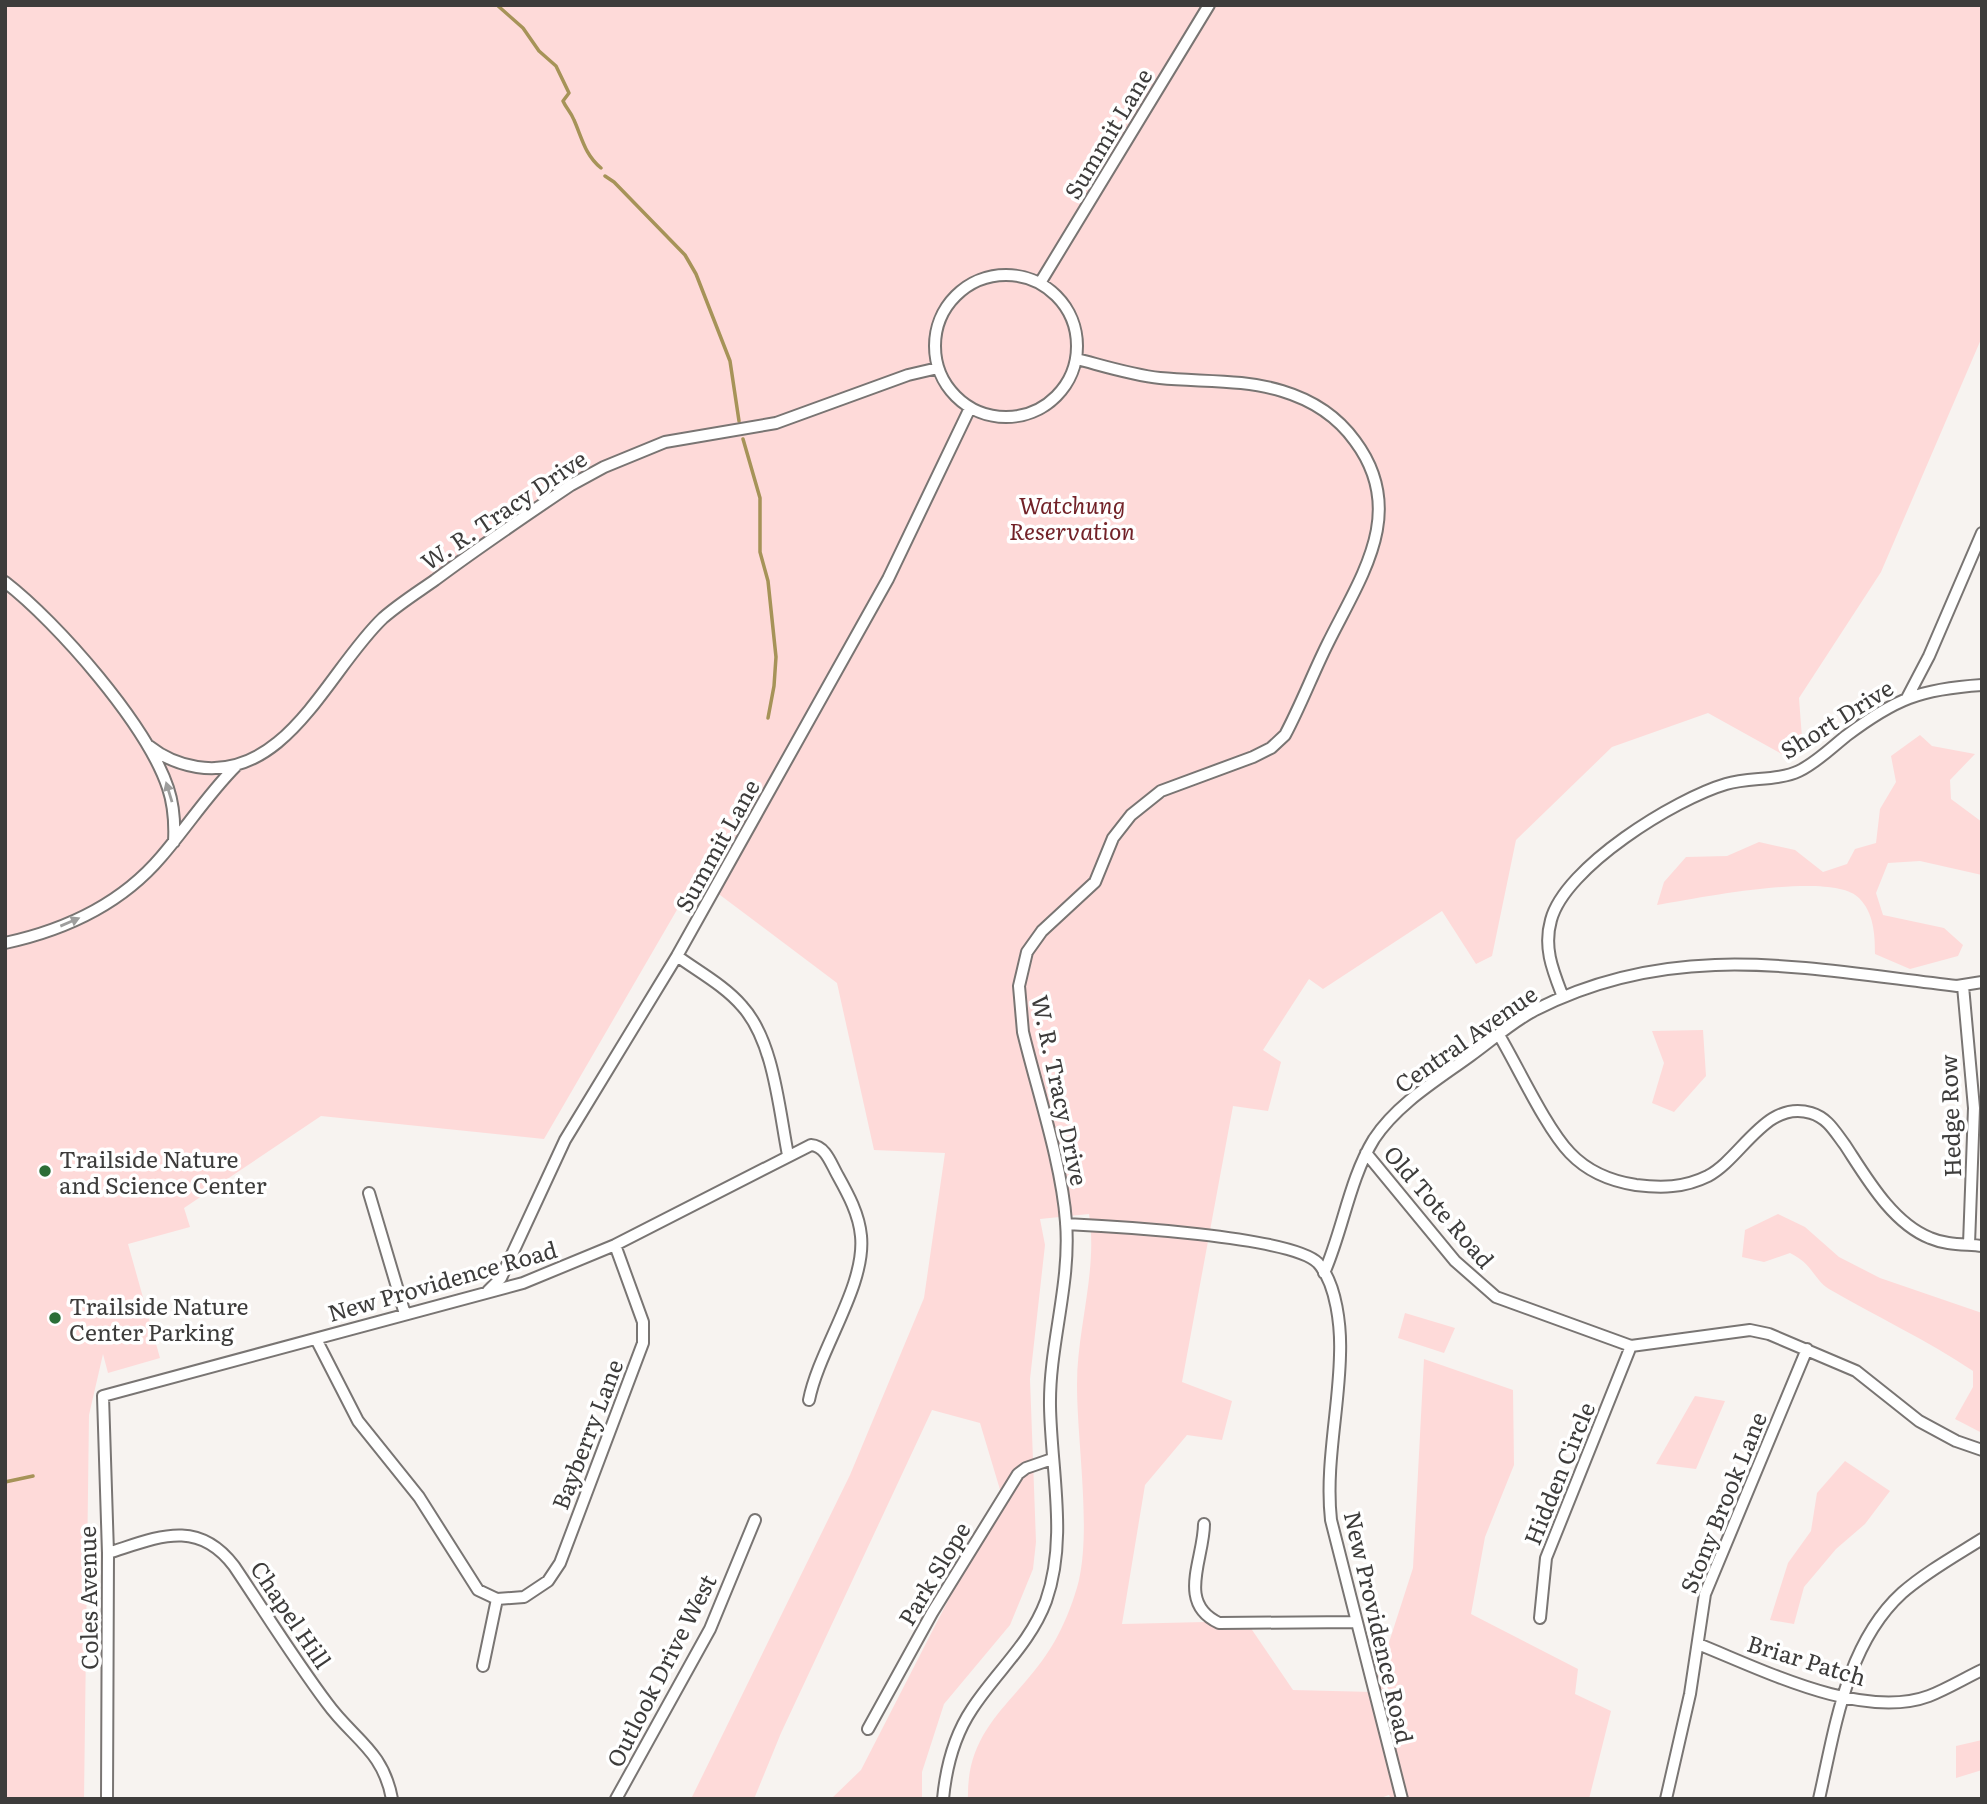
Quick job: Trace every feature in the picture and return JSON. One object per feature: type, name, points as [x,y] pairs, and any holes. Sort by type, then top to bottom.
[{"type":"street","name":"Summit Lane","points":[[1041,283],[1209,5]]},
{"type":"street","points":[[1017,275],[1041,283],[1058,297],[1071,315],[1078,337],[1077,359],[1069,381],[1055,399],[1036,411],[1014,418],[992,417],[970,408],[956,398],[937,368],[934,344],[939,320],[952,300],[970,284],[993,276],[1017,275]]},
{"type":"street","name":"W. R. Tracy Drive","points":[[943,1799],[949,1759],[958,1734],[971,1710],[1026,1641],[1046,1599],[1056,1540],[1050,1386],[1062,1293],[1066,1224],[1020,1015],[1020,974],[1027,952],[1042,931],[1095,882],[1113,838],[1141,805],[1171,786],[1262,753],[1284,735],[1372,553],[1381,507],[1378,487],[1365,454],[1345,429],[1322,408],[1301,397],[1242,383],[1158,378],[1077,359]]},
{"type":"street","name":"W. R. Tracy Drive","points":[[5,943],[61,926],[116,899],[148,872],[174,842],[195,811],[236,766],[265,752],[300,721],[347,657],[384,617],[571,485],[614,462],[665,442],[776,423],[937,368]]},
{"type":"street","name":"Summit Lane","points":[[485,1293],[501,1278],[565,1140],[677,957],[888,579],[970,408]]},
{"type":"street","points":[[1907,698],[1982,533]]},
{"type":"street","name":"W. R. Tracy Drive","points":[[5,582],[42,612],[90,668],[149,746],[161,756],[190,766],[236,766]]},
{"type":"street","name":"Short Drive","points":[[1563,997],[1549,959],[1549,930],[1562,895],[1583,872],[1641,827],[1701,794],[1726,784],[1798,772],[1881,711],[1907,698],[1927,690],[1982,685]]},
{"type":"street","name":"W. R. Tracy Drive","points":[[149,746],[172,803],[174,842]]},
{"type":"street","points":[[677,957],[736,999],[756,1025],[765,1046],[789,1155]]},
{"type":"street","name":"Central Avenue","points":[[1324,1273],[1366,1153],[1395,1114],[1532,1012],[1563,997],[1609,980],[1650,970],[1713,963],[1768,965],[1963,986],[1982,982]]},
{"type":"street","name":"Hedge Row","points":[[1963,986],[1975,1108],[1969,1244]]},
{"type":"street","points":[[1499,1035],[1564,1146],[1579,1161],[1608,1179],[1656,1188],[1698,1181],[1722,1167],[1769,1121],[1786,1112],[1805,1111],[1829,1124],[1899,1217],[1927,1237],[1982,1246]]},
{"type":"street","name":"New Providence Road","points":[[103,1396],[550,1273],[615,1245],[789,1155],[815,1145],[823,1150],[852,1203],[860,1225],[862,1245],[858,1268],[808,1399]]},
{"type":"street","name":"Old Tote Road","points":[[1366,1153],[1455,1261],[1496,1297],[1631,1346],[1750,1330],[1769,1334],[1856,1371],[1919,1421],[1956,1441],[1982,1450]]},
{"type":"street","points":[[369,1193],[405,1314]]},
{"type":"street","points":[[1066,1224],[1167,1229],[1298,1251],[1317,1262],[1324,1273]]},
{"type":"street","name":"Bayberry Lane","points":[[497,1600],[514,1600],[532,1593],[548,1581],[560,1563],[643,1343],[643,1322],[615,1245]]},
{"type":"street","name":"New Providence Road","points":[[1324,1273],[1338,1318],[1340,1353],[1330,1508],[1356,1622],[1402,1799]]},
{"type":"street","points":[[316,1339],[358,1421],[419,1497],[472,1583],[497,1600],[483,1666]]},
{"type":"street","name":"Hidden Circle","points":[[1540,1618],[1546,1558],[1631,1346]]},
{"type":"street","name":"Stony Brook Lane","points":[[1666,1799],[1698,1644],[1705,1594],[1807,1349]]},
{"type":"street","name":"Coles Avenue","points":[[103,1396],[108,1553],[107,1799]]},
{"type":"street","name":"Park Slope","points":[[868,1729],[932,1613],[1018,1474],[1026,1468],[1052,1459]]},
{"type":"street","name":"Outlook Drive West","points":[[616,1799],[710,1629],[755,1520]]},
{"type":"street","points":[[1204,1524],[1203,1546],[1193,1590],[1198,1605],[1212,1619],[1219,1623],[1356,1622]]},
{"type":"street","name":"Chapel Hill","points":[[108,1553],[170,1534],[191,1535],[218,1548],[234,1566],[328,1706],[373,1751],[387,1779],[392,1799]]},
{"type":"street","points":[[1819,1799],[1843,1696],[1861,1651],[1886,1610],[1926,1575],[1982,1539]]},
{"type":"street","name":"Briar Patch","points":[[1698,1644],[1777,1676],[1843,1696],[1879,1703],[1903,1702],[1928,1696],[1982,1670]]},
{"type":"green space","name":"Watchung Reservation","points":[[5,5],[1982,5],[1982,337],[1881,572],[1799,698],[1803,751],[1787,757],[1708,713],[1612,747],[1516,840],[1492,956],[1476,964],[1442,911],[1323,989],[1309,979],[1263,1050],[1281,1062],[1268,1111],[1233,1106],[1182,1382],[1232,1401],[1222,1440],[1187,1435],[1145,1485],[1122,1624],[1246,1621],[1293,1690],[1373,1692],[1413,1568],[1424,1359],[1513,1390],[1514,1465],[1485,1537],[1471,1614],[1578,1669],[1575,1694],[1611,1711],[1589,1799],[1391,1799],[1389,1795],[1378,1799],[968,1799],[975,1752],[984,1734],[1050,1649],[1067,1616],[1079,1580],[1084,1510],[1077,1384],[1091,1256],[1089,1214],[1040,1219],[1045,1245],[1030,1379],[1036,1542],[1033,1569],[1010,1625],[944,1704],[922,1772],[922,1799],[831,1799],[861,1770],[958,1581],[1004,1503],[980,1423],[932,1410],[781,1733],[754,1799],[691,1799],[850,1475],[924,1298],[945,1153],[874,1150],[837,983],[696,877],[544,1139],[321,1116],[184,1208],[190,1227],[128,1244],[160,1358],[108,1373],[103,1354],[89,1415],[84,1799],[5,1799]]},
{"type":"green space","points":[[1920,735],[1932,746],[1975,754],[1950,780],[1951,799],[1982,822],[1982,875],[1920,861],[1888,863],[1876,893],[1883,915],[1944,928],[1963,945],[1958,956],[1910,969],[1875,954],[1871,917],[1864,904],[1844,890],[1821,886],[1762,889],[1657,905],[1664,882],[1686,857],[1727,856],[1759,842],[1795,850],[1823,872],[1847,864],[1855,849],[1876,843],[1880,809],[1896,782],[1891,756]]},
{"type":"green space","points":[[1703,1030],[1706,1076],[1674,1112],[1652,1103],[1664,1063],[1652,1031]]},
{"type":"green space","points":[[1778,1214],[1805,1227],[1839,1257],[1880,1278],[1982,1313],[1982,1433],[1955,1419],[1973,1387],[1973,1371],[1829,1289],[1804,1262],[1790,1253],[1764,1262],[1742,1257],[1745,1230]]},
{"type":"green space","points":[[1405,1313],[1455,1328],[1444,1353],[1398,1338]]},
{"type":"green space","points":[[1695,1396],[1725,1401],[1696,1469],[1656,1464]]},
{"type":"green space","points":[[1845,1461],[1890,1491],[1865,1524],[1836,1549],[1804,1587],[1794,1624],[1770,1620],[1788,1563],[1811,1531],[1817,1493]]},
{"type":"green space","points":[[1982,1740],[1982,1770],[1956,1778],[1956,1746]]},
{"type":"waterway","points":[[497,5],[523,28],[539,51],[556,66],[569,93],[563,101],[588,152],[601,168]]},
{"type":"waterway","points":[[605,176],[685,255],[696,274],[730,361],[739,421]]},
{"type":"waterway","points":[[743,439],[760,498],[760,552],[768,581],[776,657],[768,718]]},
{"type":"waterway","points":[[5,1482],[33,1476]]},
{"type":"place","name":"Trailside Nature and Science Center","points":[[45,1171]]},
{"type":"place","name":"Trailside Nature Center Parking","points":[[55,1318]]}]
